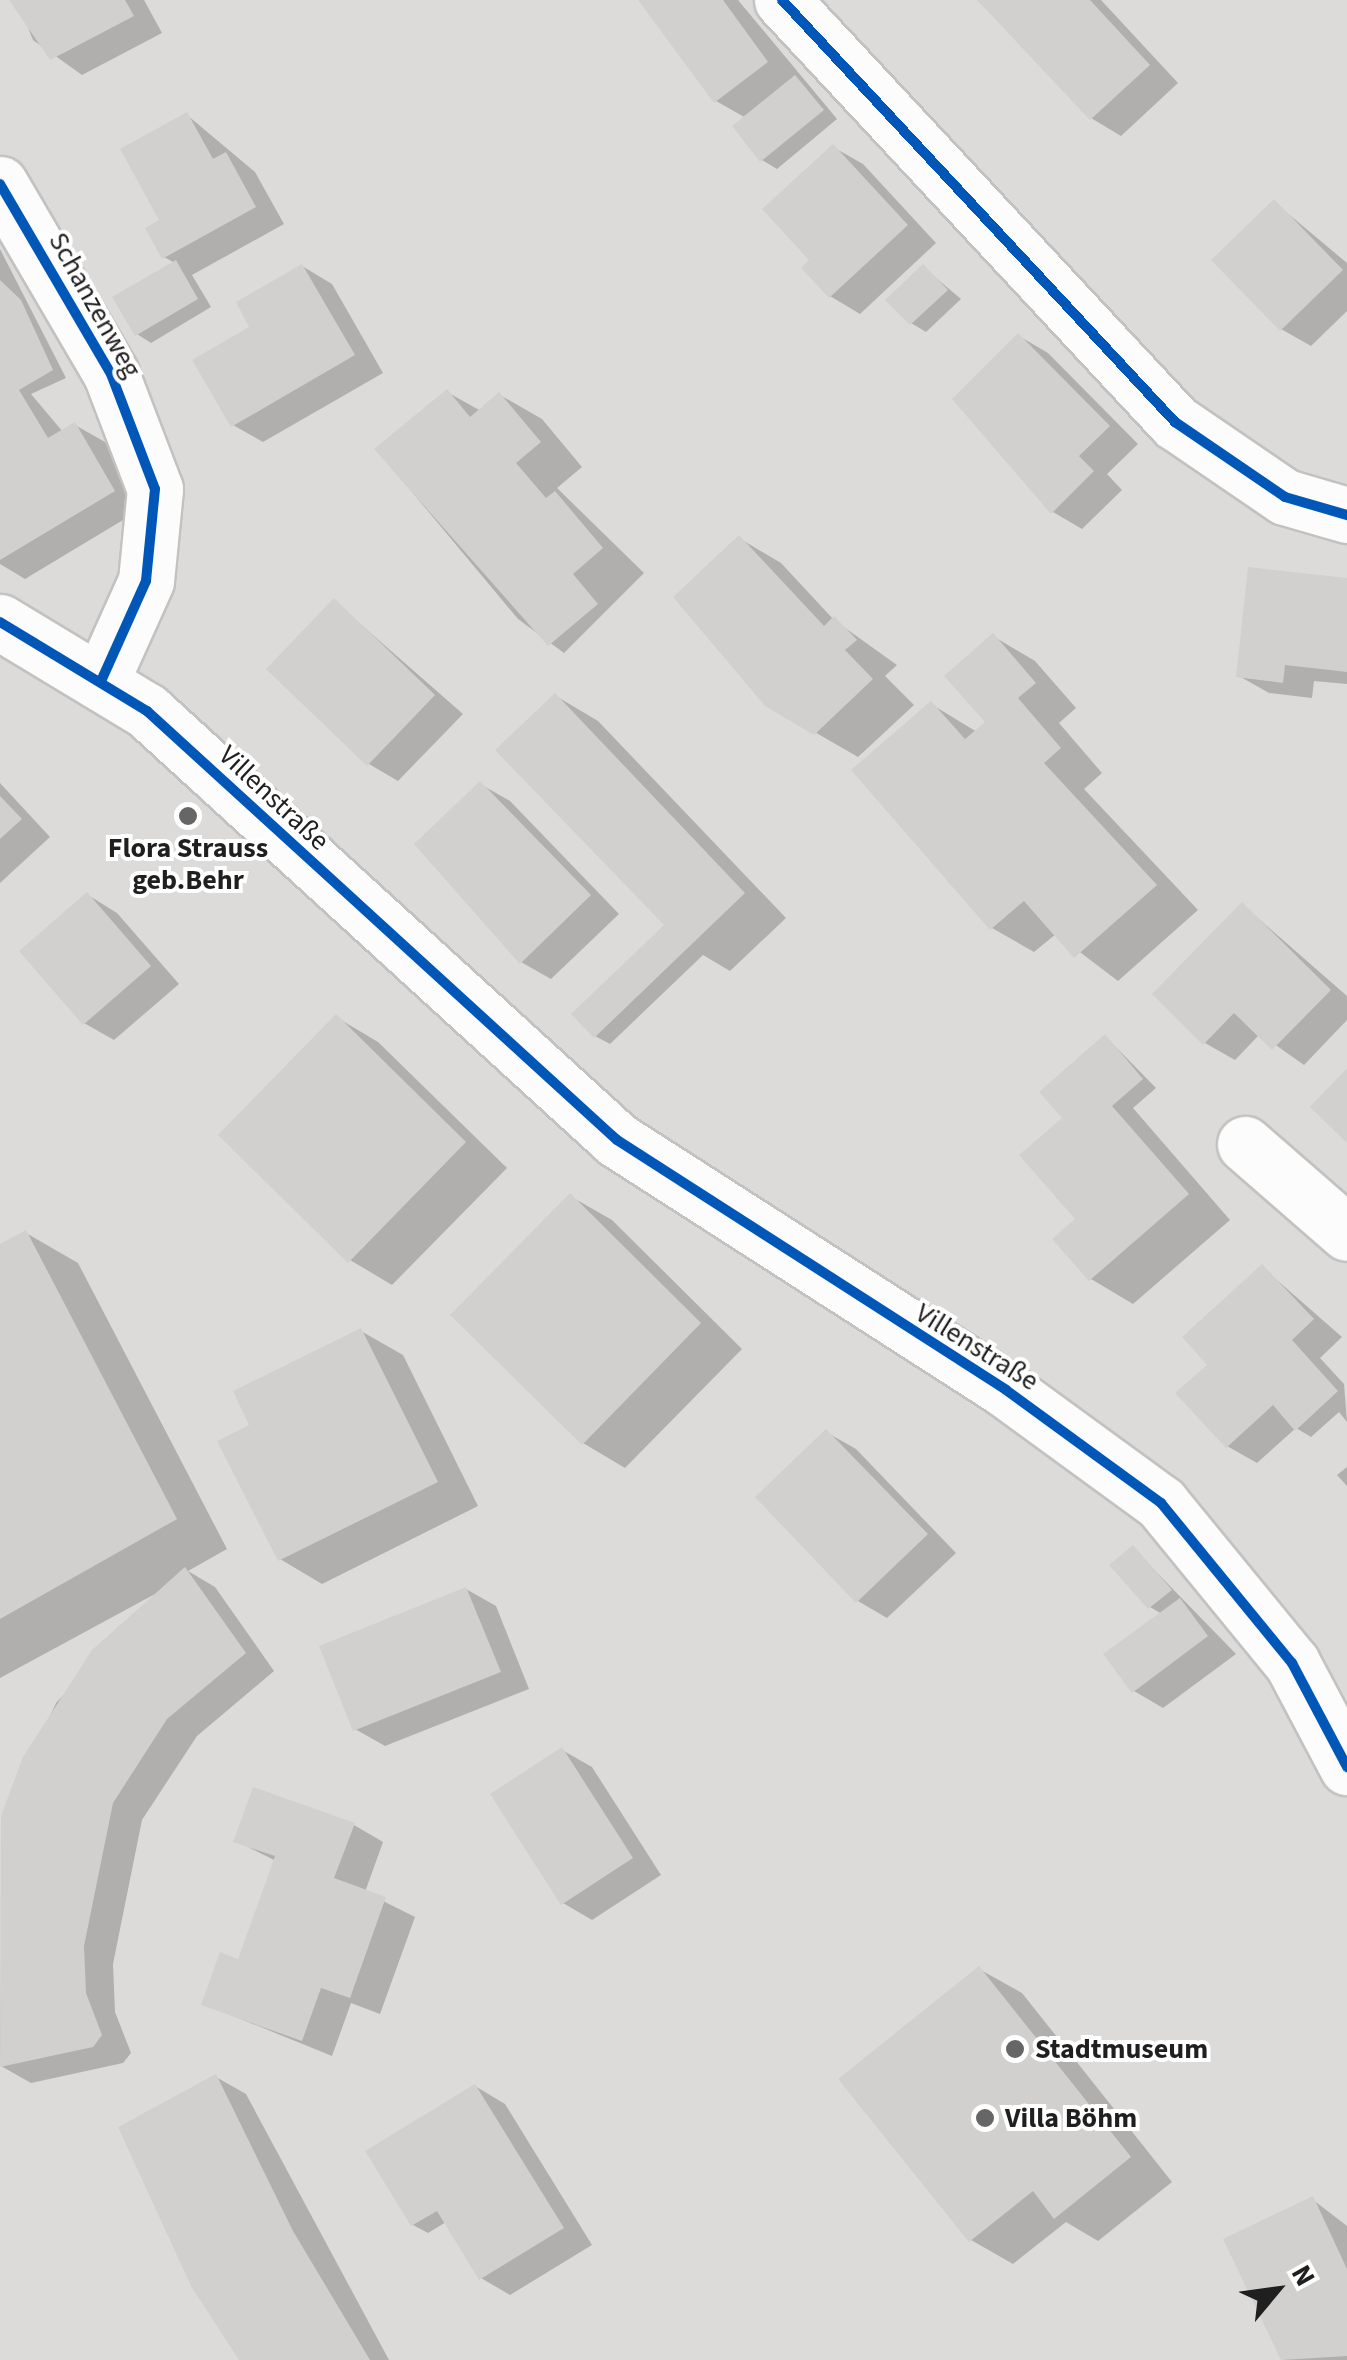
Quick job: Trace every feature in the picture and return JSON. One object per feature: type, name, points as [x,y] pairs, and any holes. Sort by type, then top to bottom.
[{"type":"street","points":[[782,0],[850,83],[1175,422],[1285,496],[1347,515]]},
{"type":"street","name":"Schanzenweg","points":[[0,184],[111,374],[155,490],[146,581],[102,678]]},
{"type":"street","name":"Villenstraße","points":[[0,622],[102,678],[617,1140],[1006,1390],[1161,1502],[1292,1663],[1345,1757]]},
{"type":"street","points":[[1246,1144],[1347,1233]]},
{"type":"shaded area","points":[[0,0],[1347,0],[1347,2360],[0,2360]]},
{"type":"building","points":[[9,0],[125,0],[134,16],[50,60]]},
{"type":"building","points":[[638,0],[723,0],[768,62],[714,103]]},
{"type":"building","points":[[977,0],[1090,0],[1150,65],[1090,120]]},
{"type":"building","points":[[795,75],[824,110],[760,162],[732,126]]},
{"type":"building","points":[[187,112],[213,159],[226,152],[256,207],[162,259],[145,228],[159,220],[120,149]]},
{"type":"building","points":[[833,144],[908,225],[829,298],[801,268],[809,260],[762,209]]},
{"type":"building","points":[[1274,199],[1343,270],[1280,331],[1211,260]]},
{"type":"building","points":[[176,260],[198,299],[135,336],[112,297]]},
{"type":"building","points":[[302,264],[355,355],[231,427],[192,360],[249,327],[236,302]]},
{"type":"building","points":[[923,264],[948,290],[910,325],[885,300]]},
{"type":"building","points":[[0,280],[21,300],[53,370],[19,390],[48,438],[75,422],[115,491],[0,560]]},
{"type":"building","points":[[1018,333],[1110,426],[1079,456],[1094,471],[1051,514],[952,399]]},
{"type":"building","points":[[447,389],[470,417],[499,392],[541,442],[516,463],[546,498],[555,491],[603,548],[573,574],[598,604],[548,646],[374,449]]},
{"type":"building","points":[[739,535],[824,626],[834,616],[857,640],[845,650],[873,679],[814,735],[765,706],[673,597]]},
{"type":"building","points":[[1248,567],[1347,578],[1347,672],[1285,665],[1283,683],[1236,677]]},
{"type":"building","points":[[334,598],[435,695],[367,766],[266,669]]},
{"type":"building","points":[[993,633],[1036,683],[1018,698],[1061,748],[1044,763],[1157,885],[1074,958],[1024,901],[990,930],[851,770],[931,701],[965,739],[985,722],[944,676]]},
{"type":"building","points":[[555,693],[745,893],[594,1038],[571,1014],[664,925],[495,750]]},
{"type":"building","points":[[480,781],[591,895],[520,964],[414,844]]},
{"type":"building","points":[[0,796],[22,819],[0,839]]},
{"type":"building","points":[[87,892],[151,966],[83,1025],[19,951]]},
{"type":"building","points":[[1242,902],[1331,990],[1272,1050],[1234,1013],[1203,1045],[1152,994]]},
{"type":"building","points":[[336,1014],[466,1142],[348,1263],[218,1135]]},
{"type":"building","points":[[1105,1034],[1143,1079],[1112,1106],[1189,1194],[1089,1281],[1052,1239],[1075,1219],[1019,1155],[1062,1118],[1039,1092]]},
{"type":"building","points":[[1347,1068],[1347,1143],[1310,1107]]},
{"type":"building","points":[[570,1193],[701,1323],[582,1445],[450,1315]]},
{"type":"building","points":[[26,1230],[177,1519],[0,1619],[0,1244]]},
{"type":"building","points":[[1262,1264],[1314,1319],[1292,1340],[1338,1391],[1295,1431],[1273,1405],[1226,1448],[1175,1393],[1207,1365],[1182,1337]]},
{"type":"building","points":[[361,1328],[438,1482],[278,1561],[217,1441],[249,1425],[233,1391]]},
{"type":"building","points":[[826,1429],[928,1534],[856,1603],[755,1497]]},
{"type":"building","points":[[1133,1545],[1172,1590],[1148,1609],[1109,1565]]},
{"type":"building","points":[[185,1567],[246,1653],[167,1719],[113,1803],[84,1946],[86,1993],[102,2035],[93,2047],[0,2067],[1,1816],[23,1757],[92,1650]]},
{"type":"building","points":[[466,1587],[501,1672],[353,1731],[319,1646]]},
{"type":"building","points":[[1180,1598],[1208,1636],[1132,1693],[1103,1654]]},
{"type":"building","points":[[562,1747],[633,1858],[561,1905],[490,1794]]},
{"type":"building","points":[[253,1787],[355,1823],[334,1878],[386,1897],[350,1998],[321,1988],[302,2041],[201,2005],[220,1952],[238,1959],[275,1856],[233,1842]]},
{"type":"building","name":"Villa Böhm","points":[[979,1966],[1131,2157],[1054,2219],[1033,2191],[969,2242],[838,2079]]},
{"type":"building","points":[[216,2074],[293,2231],[370,2360],[239,2360],[191,2286],[118,2127]]},
{"type":"building","points":[[475,2084],[564,2228],[479,2280],[437,2211],[411,2226],[365,2151]]},
{"type":"building","points":[[1313,2196],[1347,2269],[1347,2356],[1281,2360],[1223,2239]]},
{"type":"cycle path","points":[[782,0],[1175,422],[1285,497],[1347,515]]},
{"type":"cycle path","points":[[0,184],[111,374],[155,489],[146,581],[102,679]]},
{"type":"cycle path","points":[[0,622],[147,711],[617,1140],[1006,1390],[1161,1503],[1292,1663],[1347,1767]]},
{"type":"place","name":"Flora Strauss geb.Behr","points":[[188,816]]},
{"type":"place","name":"Stadtmuseum","points":[[1015,2049]]},
{"type":"place","name":"Villa Böhm","points":[[985,2118]]}]
